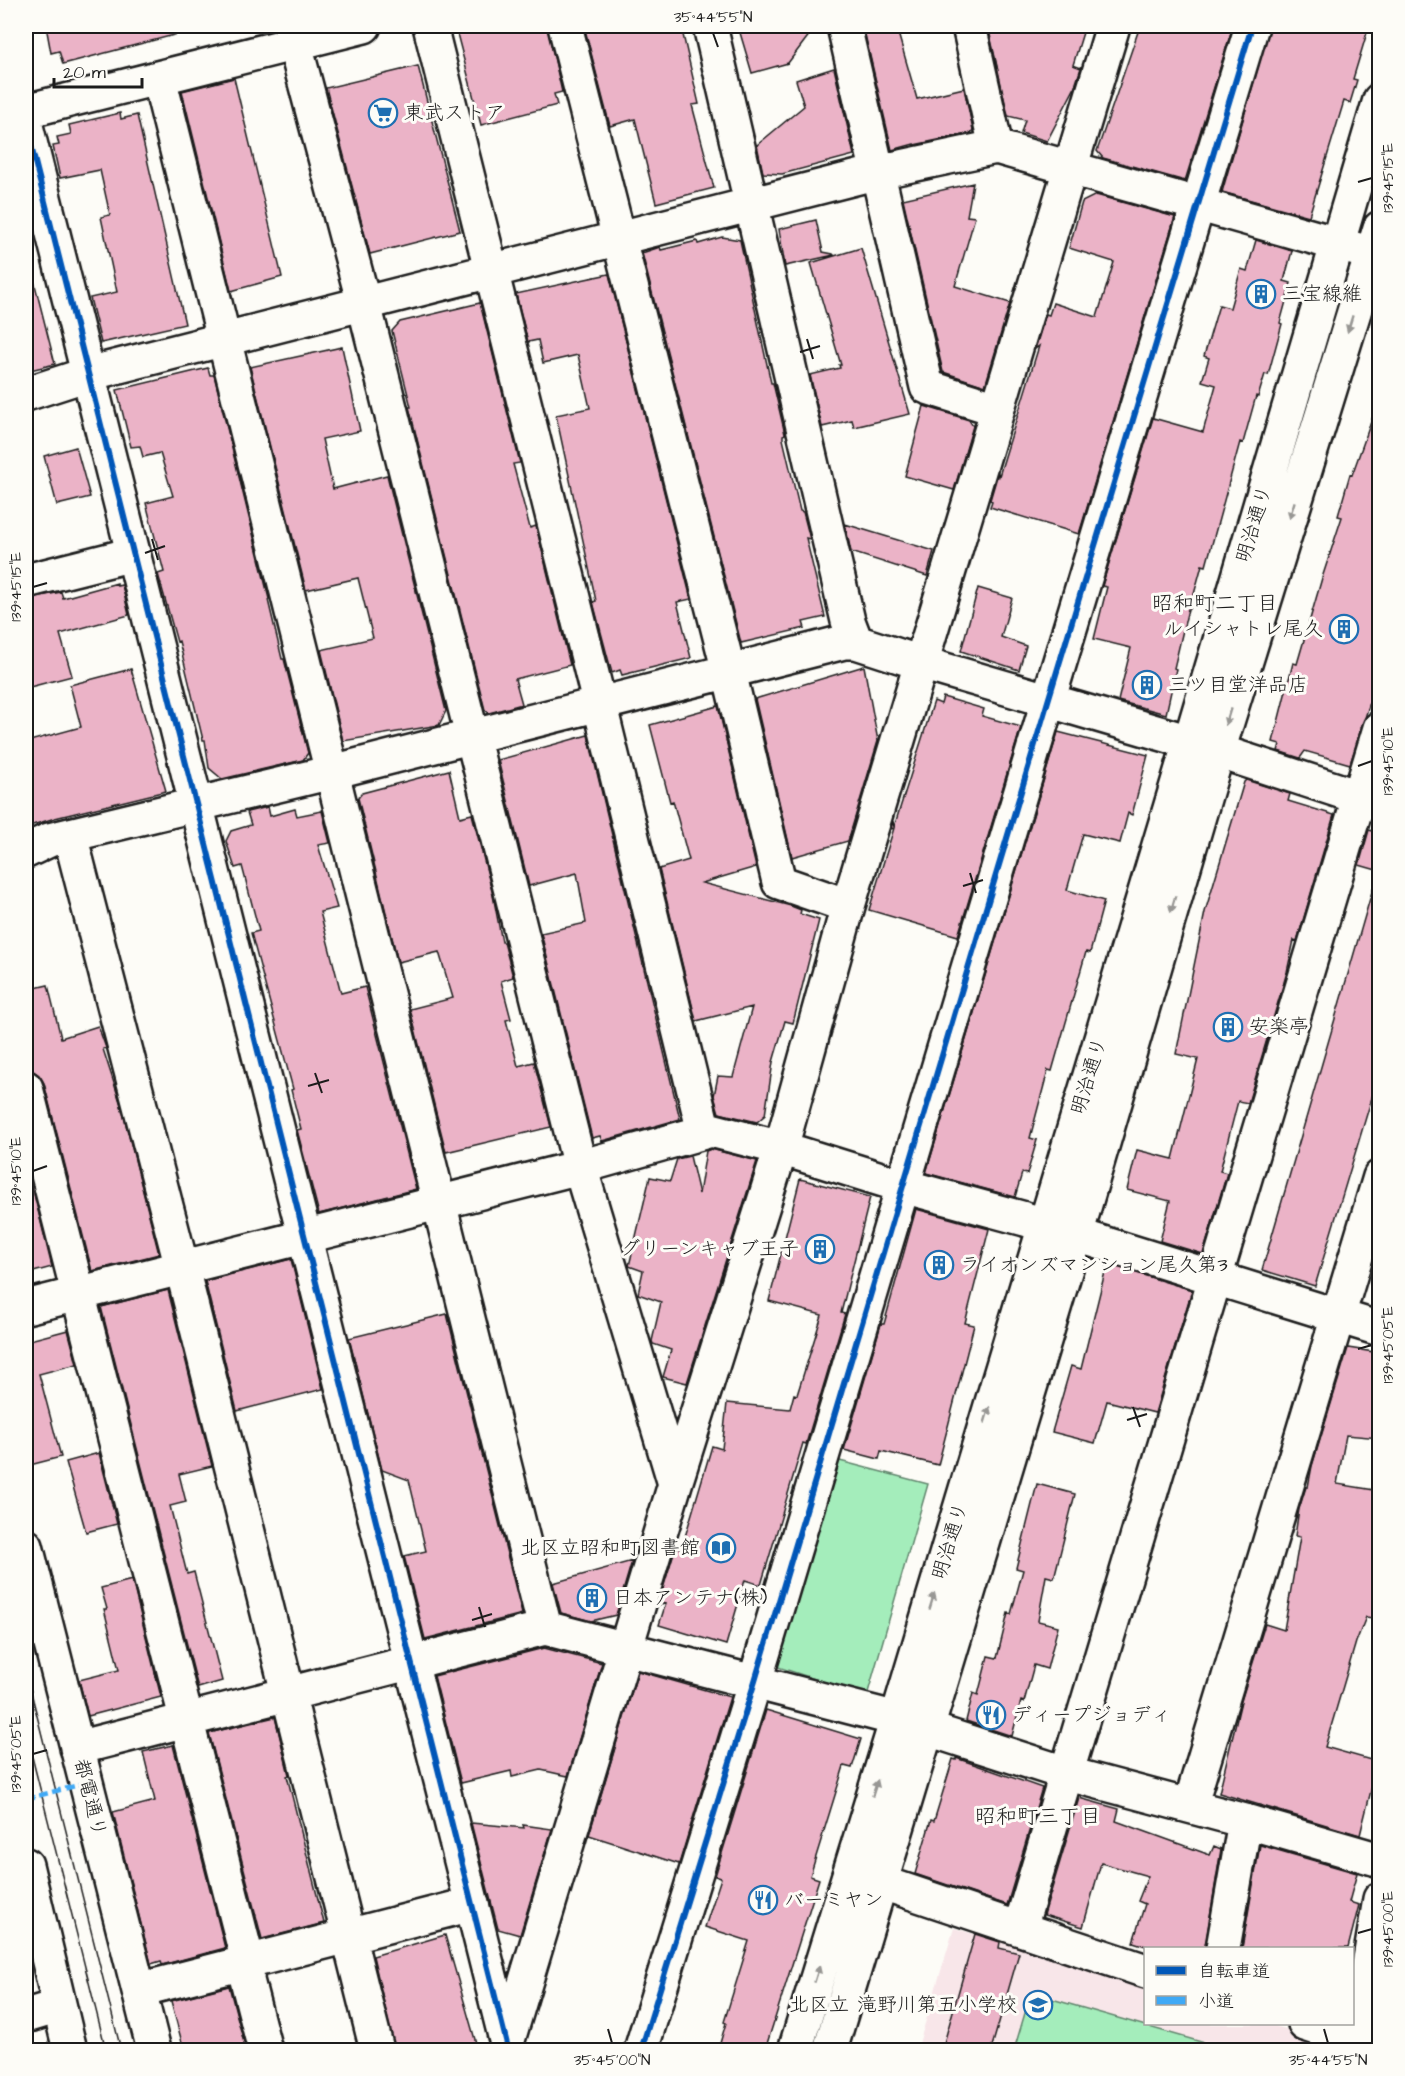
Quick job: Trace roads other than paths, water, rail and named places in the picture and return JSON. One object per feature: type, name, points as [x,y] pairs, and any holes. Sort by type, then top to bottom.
[{"type":"street","points":[[26,111],[159,78],[292,34],[364,26]]},
{"type":"street","points":[[430,26],[704,1132]]},
{"type":"street","points":[[565,26],[729,672],[779,882],[848,906]]},
{"type":"street","points":[[710,26],[848,621],[856,642]]},
{"type":"street","points":[[844,26],[927,387],[997,409]]},
{"type":"street","points":[[969,26],[996,147]]},
{"type":"street","points":[[506,2047],[675,1484],[781,1148],[848,906],[1113,26]]},
{"type":"street","points":[[641,2050],[755,1682],[1252,26]]},
{"type":"street","points":[[292,34],[364,303],[580,1167],[675,1484]]},
{"type":"street","points":[[159,78],[545,1628]]},
{"type":"street","name":"明治通り","points":[[795,2050],[848,1872],[912,1724],[1076,1235],[1338,243],[1380,100]]},
{"type":"street","points":[[26,126],[412,1663],[506,2047]]},
{"type":"street","points":[[26,394],[88,374],[878,172],[996,147],[1071,170],[1338,243],[1377,246]]},
{"type":"street","name":"明治通り","points":[[830,2050],[881,1883],[912,1724],[1044,1225],[1204,747],[1377,246]]},
{"type":"street","points":[[26,581],[133,554]]},
{"type":"street","points":[[26,851],[49,840],[332,772],[844,642],[856,642],[1204,747],[1369,800]]},
{"type":"street","points":[[1020,1928],[1213,1279],[1369,800],[1380,728]]},
{"type":"street","points":[[70,835],[290,1695],[377,2050]]},
{"type":"street","points":[[26,1088],[248,1962],[247,1980],[265,2050]]},
{"type":"street","points":[[26,1307],[580,1167],[711,1130],[781,1148],[903,1186],[1044,1225],[1380,1329]]},
{"type":"street","points":[[1190,1806],[1380,1177]]},
{"type":"street","name":"都電通り","points":[[26,1546],[154,2050]]},
{"type":"street","points":[[77,1748],[545,1628],[912,1724],[1065,1773],[1380,1860]]},
{"type":"street","points":[[1223,1947],[1245,1821]]},
{"type":"street","points":[[26,1865],[70,2050]]},
{"type":"street","points":[[848,1872],[1144,1970]]},
{"type":"street","points":[[1307,2025],[1356,2046],[1380,1899]]},
{"type":"street","points":[[139,1990],[472,1904]]},
{"type":"street","points":[[26,2016],[59,2006]]},
{"type":"tram line","points":[[26,1672],[121,2050]]},
{"type":"tram line","points":[[26,1733],[106,2050]]},
{"type":"place","name":"東武ストア","points":[[383,113]]},
{"type":"place","name":"三宝線維","points":[[1261,294]]},
{"type":"place","name":"ルイシャトレ尾久","points":[[1344,629]]},
{"type":"place","name":"三ツ目堂洋品店","points":[[1147,685]]},
{"type":"place","name":"安楽亭","points":[[1228,1027]]},
{"type":"place","name":"グリーンキャブ王子","points":[[820,1249]]},
{"type":"place","name":"ライオンズマンション尾久第3","points":[[939,1265]]},
{"type":"place","name":"北区立昭和町図書館","points":[[721,1548]]},
{"type":"place","name":"日本アンテナ(株)","points":[[592,1598]]},
{"type":"place","name":"ディープジョディ","points":[[991,1715]]},
{"type":"place","name":"バーミヤン","points":[[763,1900]]},
{"type":"place","name":"北区立 滝野川第五小学校","points":[[1038,2005]]},
{"type":"district","name":"昭和町二丁目","points":[[1215,603]]},
{"type":"district","name":"昭和町三丁目","points":[[1038,1816]]}]
